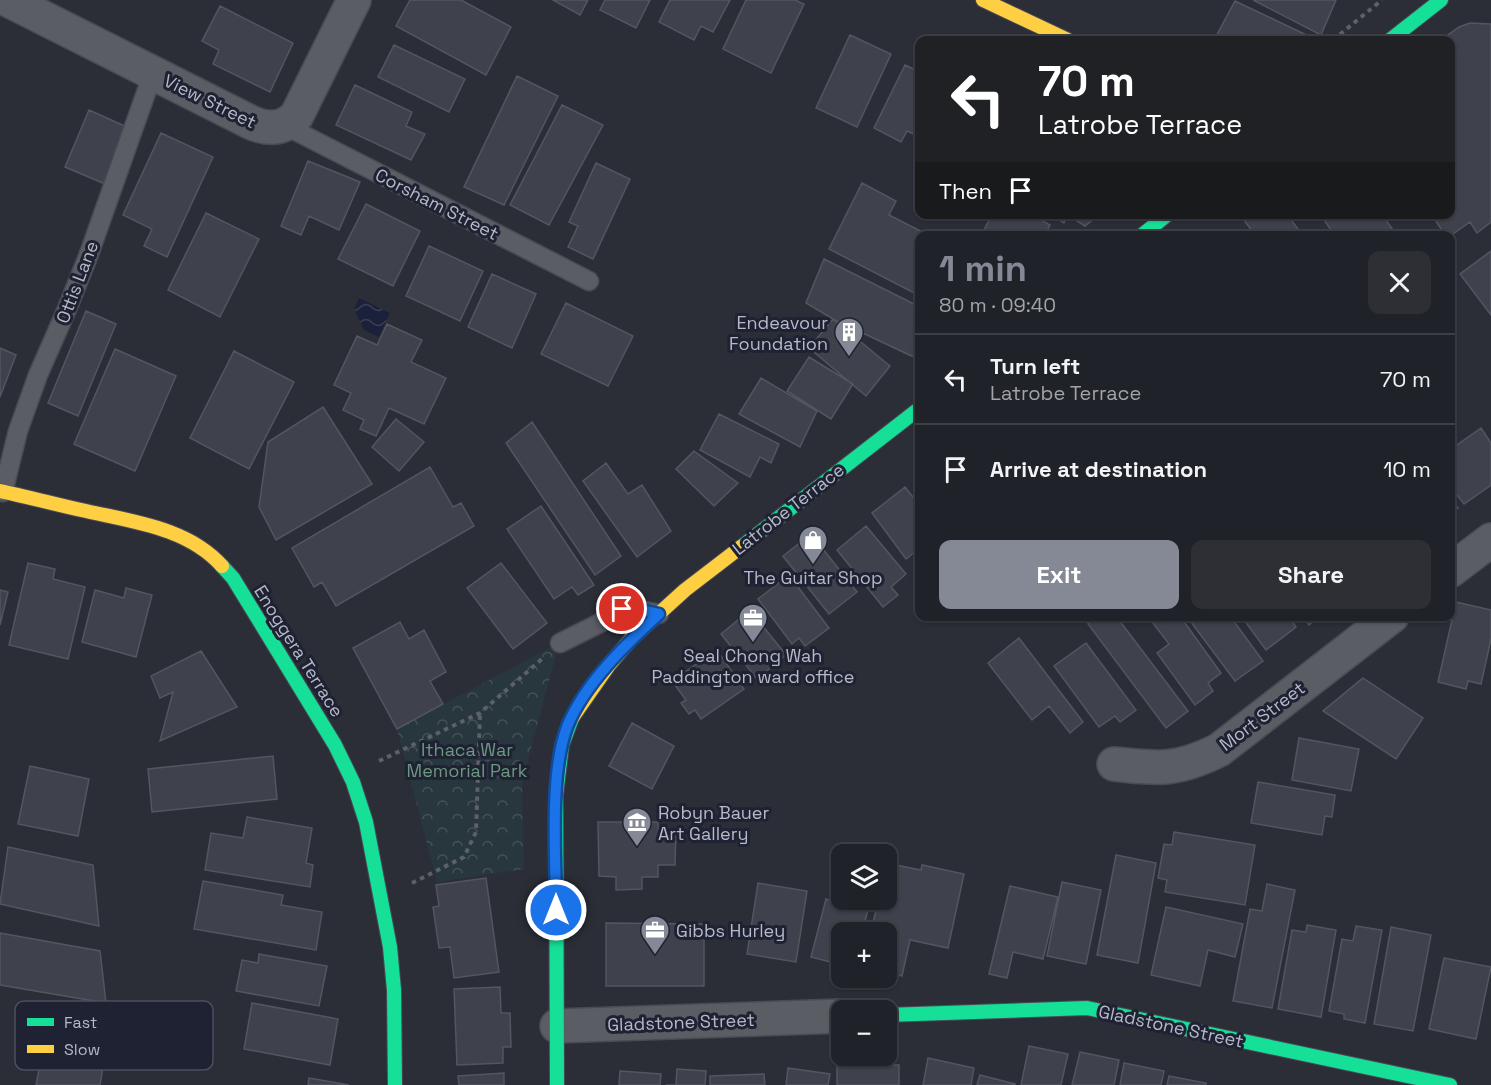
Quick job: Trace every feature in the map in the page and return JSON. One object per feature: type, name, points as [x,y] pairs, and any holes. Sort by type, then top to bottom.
[{"type":"main road","points":[[983,0],[1060,36]]},
{"type":"main road","points":[[1395,36],[1441,0]]},
{"type":"main road","points":[[1147,231],[1162,219]]},
{"type":"main road","name":"Latrobe Terrace","points":[[557,1085],[556,795],[562,745],[570,721],[585,695],[631,639],[718,564],[915,412]]},
{"type":"main road","name":"Enoggera Terrace","points":[[2,492],[168,530],[205,549],[233,578],[330,736],[353,782],[366,822],[382,898],[394,990],[409,1074]]},
{"type":"main road","name":"Enoggera Terrace","points":[[394,990],[395,1085]]},
{"type":"main road","name":"Gladstone Street","points":[[897,1015],[1087,1008],[1450,1085]]},
{"type":"street","name":"View Street","points":[[8,0],[259,126],[286,126]]},
{"type":"street","points":[[286,126],[300,109],[354,0]]},
{"type":"street","points":[[1455,568],[1491,540]]},
{"type":"street","name":"Mort Street","points":[[1114,764],[1164,769],[1188,764],[1219,750],[1386,621]]},
{"type":"street","name":"Gladstone Street","points":[[556,1026],[831,1016]]},
{"type":"lane","name":"Ottis Lane","points":[[2,492],[18,431],[38,375],[68,309],[153,73]]},
{"type":"lane","name":"Corsham Street","points":[[286,126],[589,281]]},
{"type":"lane","points":[[560,643],[622,609],[632,608],[659,614]]},
{"type":"path","points":[[1338,36],[1382,0]]},
{"type":"path","points":[[379,761],[480,713],[560,643]]},
{"type":"path","points":[[412,883],[464,857],[476,832],[480,713]]},
{"type":"green space","name":"Ithaca War Memorial Park","points":[[559,643],[522,783],[524,869],[437,882],[397,729]]},
{"type":"water","points":[[359,298],[390,313],[379,337],[364,330],[354,309]]},
{"type":"building","points":[[410,0],[461,0],[511,27],[486,75],[396,26]]},
{"type":"building","points":[[553,0],[588,0],[580,15]]},
{"type":"building","points":[[605,0],[650,0],[636,28],[600,10]]},
{"type":"building","points":[[670,0],[730,0],[713,32],[701,26],[694,40],[659,22]]},
{"type":"building","points":[[746,0],[795,0],[804,4],[771,73],[723,49]]},
{"type":"building","points":[[1253,0],[1336,0],[1321,35]]},
{"type":"building","points":[[1235,1],[1309,36],[1216,36]]},
{"type":"building","points":[[220,6],[293,43],[270,92],[213,64],[219,50],[202,41]]},
{"type":"building","points":[[1470,23],[1491,24],[1491,222],[1477,233],[1470,222],[1455,232],[1443,231],[1434,219],[1455,219],[1455,36],[1447,36],[1459,27]]},
{"type":"building","points":[[850,35],[891,54],[857,127],[816,108]]},
{"type":"building","points":[[394,45],[465,79],[449,112],[378,77]]},
{"type":"building","points":[[905,65],[915,70],[915,135],[907,131],[901,142],[874,128]]},
{"type":"building","points":[[517,76],[558,96],[504,205],[464,187]]},
{"type":"building","points":[[355,85],[412,112],[406,126],[425,134],[411,160],[336,125]]},
{"type":"building","points":[[562,105],[603,125],[549,225],[510,205]]},
{"type":"building","points":[[89,110],[129,128],[105,184],[65,167]]},
{"type":"building","points":[[161,133],[213,157],[167,257],[144,246],[152,229],[123,215]]},
{"type":"building","points":[[308,161],[360,182],[339,230],[309,216],[301,235],[281,226]]},
{"type":"building","points":[[596,163],[630,179],[593,259],[568,247],[578,226],[569,222]]},
{"type":"building","points":[[862,183],[896,201],[889,215],[920,231],[915,231],[915,293],[829,249]]},
{"type":"building","points":[[366,204],[420,231],[393,286],[338,259]]},
{"type":"building","points":[[206,213],[259,239],[220,317],[168,290]]},
{"type":"building","points":[[990,219],[1039,219],[1050,225],[1047,231],[984,231]]},
{"type":"building","points":[[1074,219],[1094,219],[1085,226]]},
{"type":"building","points":[[1243,219],[1291,219],[1299,231],[1252,231]]},
{"type":"building","points":[[1323,219],[1385,219],[1394,231],[1332,231]]},
{"type":"building","points":[[429,246],[483,271],[460,321],[406,296]]},
{"type":"building","points":[[1491,251],[1491,315],[1460,274]]},
{"type":"building","points":[[824,259],[915,304],[915,358],[833,319],[806,303]]},
{"type":"building","points":[[492,274],[536,294],[512,348],[468,327]]},
{"type":"building","points":[[566,303],[633,336],[608,386],[541,354]]},
{"type":"building","points":[[86,311],[116,324],[78,416],[48,403]]},
{"type":"building","name":"Endeavour Foundation","points":[[833,319],[890,366],[866,396],[809,348]]},
{"type":"building","points":[[387,324],[422,340],[411,362],[446,378],[424,424],[389,408],[376,436],[360,429],[364,420],[343,410],[351,393],[334,385],[357,336],[377,345]]},
{"type":"building","points":[[0,348],[16,355],[0,397]]},
{"type":"building","points":[[115,349],[176,376],[135,471],[74,444]]},
{"type":"building","points":[[234,351],[294,382],[249,469],[190,438]]},
{"type":"building","points":[[809,357],[853,384],[831,419],[787,391]]},
{"type":"building","points":[[761,378],[817,411],[800,447],[739,414]]},
{"type":"building","points":[[323,407],[372,484],[276,540],[259,507],[268,442]]},
{"type":"building","points":[[719,414],[779,444],[771,463],[760,457],[750,477],[700,450]]},
{"type":"building","points":[[396,419],[424,442],[399,471],[372,447]]},
{"type":"building","points":[[532,422],[621,556],[595,575],[506,443]]},
{"type":"building","points":[[1481,428],[1491,443],[1491,485],[1464,504],[1455,492],[1455,446]]},
{"type":"building","points":[[694,451],[738,483],[714,506],[676,469]]},
{"type":"building","points":[[606,463],[628,494],[642,485],[671,531],[637,557],[583,481]]},
{"type":"building","points":[[430,467],[453,507],[461,503],[474,526],[336,606],[322,582],[314,587],[292,548]]},
{"type":"building","points":[[905,487],[915,500],[915,552],[906,559],[872,513]]},
{"type":"building","points":[[541,506],[594,585],[578,595],[572,587],[554,599],[507,529]]},
{"type":"building","points":[[866,526],[906,574],[891,587],[898,595],[883,607],[837,550]]},
{"type":"building","points":[[811,534],[857,592],[829,614],[783,556]]},
{"type":"building","points":[[28,563],[55,569],[53,579],[85,587],[68,659],[9,645]]},
{"type":"building","points":[[501,563],[547,623],[513,649],[467,588]]},
{"type":"building","points":[[789,575],[829,628],[805,646],[799,638],[792,644],[758,599]]},
{"type":"building","points":[[126,588],[152,595],[136,657],[82,642],[95,590],[124,598]]},
{"type":"building","points":[[0,590],[8,592],[0,625]]},
{"type":"building","points":[[1456,602],[1491,610],[1491,639],[1481,684],[1468,681],[1466,689],[1438,682],[1452,621],[1455,621]]},
{"type":"building","name":"Seal Chong Wah Paddington ward office","points":[[750,610],[786,655],[757,679],[721,634]]},
{"type":"building","points":[[1092,621],[1120,621],[1188,711],[1166,728],[1088,624]]},
{"type":"building","points":[[1152,621],[1184,621],[1221,673],[1208,683],[1213,691],[1195,705],[1157,653],[1169,644]]},
{"type":"building","points":[[1190,621],[1234,621],[1263,661],[1235,681]]},
{"type":"building","points":[[1245,621],[1292,621],[1296,627],[1266,650]]},
{"type":"building","points":[[400,622],[409,639],[424,630],[446,672],[430,681],[443,704],[397,729],[353,648]]},
{"type":"building","points":[[1019,638],[1083,722],[1070,733],[1049,706],[1032,720],[988,663]]},
{"type":"building","points":[[1086,643],[1136,710],[1120,722],[1115,716],[1099,727],[1054,666]]},
{"type":"building","points":[[717,650],[744,689],[701,719],[695,710],[689,714],[681,703],[686,700],[672,681]]},
{"type":"building","points":[[201,651],[237,707],[160,741],[173,692],[160,698],[151,676]]},
{"type":"building","points":[[1363,678],[1423,718],[1396,759],[1323,711]]},
{"type":"building","points":[[632,723],[674,746],[652,789],[609,766]]},
{"type":"building","points":[[1299,738],[1359,749],[1351,791],[1292,780]]},
{"type":"building","points":[[273,756],[277,799],[152,812],[148,769]]},
{"type":"building","points":[[30,766],[89,779],[78,836],[18,824]]},
{"type":"building","points":[[1258,782],[1335,795],[1332,817],[1325,816],[1322,835],[1251,823]]},
{"type":"building","points":[[247,817],[312,828],[306,863],[313,865],[310,887],[205,870],[211,833],[243,838]]},
{"type":"building","name":"Robyn Bauer Art Gallery","points":[[598,822],[658,822],[658,829],[676,830],[675,865],[658,865],[658,877],[642,877],[642,889],[616,890],[616,877],[599,876]]},
{"type":"building","points":[[1174,832],[1255,845],[1245,905],[1165,892],[1167,880],[1158,878],[1164,844],[1172,845]]},
{"type":"building","points":[[8,847],[93,865],[99,926],[0,904]]},
{"type":"building","points":[[1116,855],[1156,863],[1138,963],[1097,955]]},
{"type":"building","points":[[897,865],[921,870],[922,865],[964,874],[948,948],[910,940],[902,976],[897,975],[897,922],[873,922],[876,910],[897,910]]},
{"type":"building","points":[[486,878],[499,972],[454,978],[450,947],[439,948],[433,907],[439,906],[436,885]]},
{"type":"building","points":[[203,881],[283,895],[281,905],[322,912],[316,950],[194,929]]},
{"type":"building","points":[[1062,882],[1101,890],[1086,964],[1047,956]]},
{"type":"building","points":[[758,883],[807,891],[796,962],[747,954]]},
{"type":"building","points":[[1267,884],[1295,890],[1272,1008],[1233,1001],[1250,909],[1262,911]]},
{"type":"building","points":[[1010,886],[1058,897],[1043,959],[1013,952],[1007,978],[989,974]]},
{"type":"building","points":[[826,899],[831,900],[831,910],[868,910],[865,922],[831,922],[831,962],[811,957]]},
{"type":"building","points":[[1166,907],[1243,924],[1235,957],[1208,950],[1200,986],[1151,975]]},
{"type":"building","name":"Gibbs Hurley","points":[[606,923],[704,924],[704,986],[606,986]]},
{"type":"building","points":[[1307,925],[1336,930],[1321,1017],[1278,1009],[1292,930],[1306,932]]},
{"type":"building","points":[[1356,926],[1382,930],[1365,1023],[1344,1019],[1344,1014],[1329,1011],[1342,939],[1353,941]]},
{"type":"building","points":[[1391,927],[1431,935],[1413,1031],[1374,1024]]},
{"type":"building","points":[[0,933],[100,951],[106,1001],[94,1001],[0,985]]},
{"type":"building","points":[[259,954],[327,966],[319,1006],[236,991],[242,960],[258,963]]},
{"type":"building","points":[[1444,958],[1491,967],[1476,1039],[1429,1029]]},
{"type":"building","points":[[500,987],[501,1013],[510,1013],[511,1047],[503,1047],[503,1063],[457,1065],[454,989]]},
{"type":"building","points":[[252,1003],[338,1019],[330,1065],[244,1049]]},
{"type":"building","points":[[1029,1046],[1068,1054],[1061,1085],[1021,1085]]},
{"type":"building","points":[[1080,1052],[1119,1060],[1114,1085],[1072,1085]]},
{"type":"building","points":[[928,1058],[974,1068],[971,1085],[923,1085]]},
{"type":"building","points":[[1124,1063],[1164,1071],[1161,1085],[1120,1085]]},
{"type":"building","points":[[899,1065],[899,1085],[837,1085],[837,1066]]},
{"type":"building","points":[[788,1068],[830,1074],[828,1085],[786,1085]]},
{"type":"building","points":[[677,1069],[706,1071],[705,1085],[676,1085]]},
{"type":"building","points":[[39,1070],[102,1070],[100,1085],[36,1085]]},
{"type":"building","points":[[620,1071],[661,1074],[660,1085],[619,1085]]},
{"type":"building","points":[[504,1073],[504,1085],[459,1085],[458,1076]]},
{"type":"building","points":[[764,1074],[765,1085],[710,1085],[710,1076]]},
{"type":"building","points":[[980,1075],[1015,1084],[977,1085]]},
{"type":"building","points":[[1169,1076],[1206,1083],[1206,1085],[1167,1085]]},
{"type":"building","points":[[309,1078],[349,1085],[308,1085]]},
{"type":"traffic: fast","points":[[1395,36],[1441,0]]},
{"type":"traffic: fast","points":[[1147,231],[1162,219]]},
{"type":"traffic: fast","points":[[741,547],[915,412]]},
{"type":"traffic: fast","points":[[222,566],[233,578],[335,745],[353,782],[366,822],[390,947],[394,990],[395,1085]]},
{"type":"traffic: fast","points":[[557,1085],[556,795],[562,745],[572,718]]},
{"type":"traffic: fast","points":[[897,1015],[1087,1008],[1450,1085]]},
{"type":"traffic: slow","points":[[983,0],[1060,36]]},
{"type":"traffic: slow","points":[[0,491],[159,528],[193,543],[222,566]]},
{"type":"traffic: slow","points":[[572,718],[609,665],[631,639],[685,590],[741,547]]},
{"type":"place","name":"Endeavour Foundation","points":[[849,358]]},
{"type":"place","name":"The Guitar Shop","points":[[813,566]]},
{"type":"place","name":"Seal Chong Wah Paddington ward office","points":[[753,644]]},
{"type":"place","name":"Robyn Bauer Art Gallery","points":[[637,848]]},
{"type":"place","name":"Gibbs Hurley","points":[[655,956]]},
{"type":"route","points":[[556,910],[556,795],[558,767],[567,728],[585,695],[609,664],[631,639],[659,614],[632,608],[622,609]]}]
